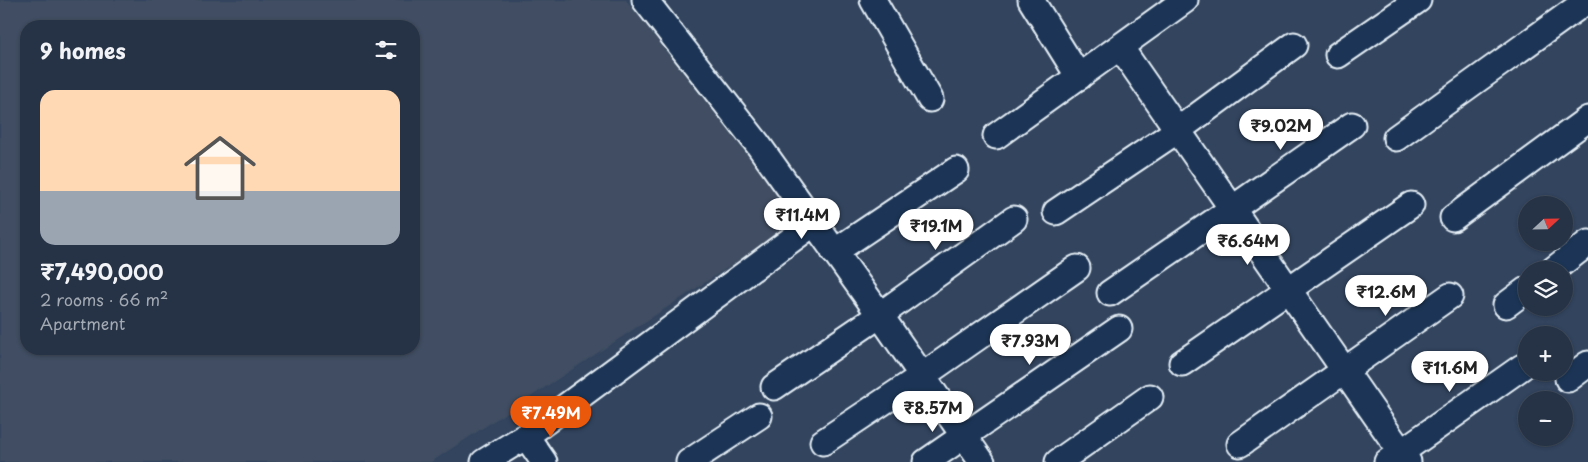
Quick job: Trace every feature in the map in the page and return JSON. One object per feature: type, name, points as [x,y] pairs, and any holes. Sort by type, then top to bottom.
[{"type":"street","points":[[645,0],[757,142],[982,462]]},
{"type":"street","points":[[873,0],[930,99]]},
{"type":"street","points":[[1031,0],[1079,77]]},
{"type":"street","points":[[996,136],[1186,0]]},
{"type":"street","points":[[1338,55],[1418,0]]},
{"type":"street","points":[[1396,138],[1582,7]]},
{"type":"street","points":[[1056,212],[1178,130],[1294,46]]},
{"type":"street","points":[[1120,47],[1344,370],[1399,459],[1518,370]]},
{"type":"street","points":[[1453,218],[1588,119]]},
{"type":"street","points":[[1110,293],[1352,125]]},
{"type":"street","points":[[834,252],[956,170]]},
{"type":"street","points":[[1182,363],[1411,205]]},
{"type":"street","points":[[774,387],[880,315],[1014,219]]},
{"type":"street","points":[[484,462],[526,436],[814,223]]},
{"type":"street","points":[[1565,261],[1588,243]]},
{"type":"street","points":[[823,442],[1078,268]]},
{"type":"street","points":[[1240,444],[1450,296]]},
{"type":"street","points":[[1506,305],[1518,296]]},
{"type":"street","points":[[926,462],[1120,329]]},
{"type":"street","points":[[1573,375],[1588,364]]},
{"type":"street","points":[[1058,462],[1150,397]]},
{"type":"street","points":[[690,462],[759,416]]},
{"type":"street","points":[[526,436],[544,462]]},
{"type":"shaded area","points":[[0,0],[626,0],[799,221],[431,462],[0,462]]}]
